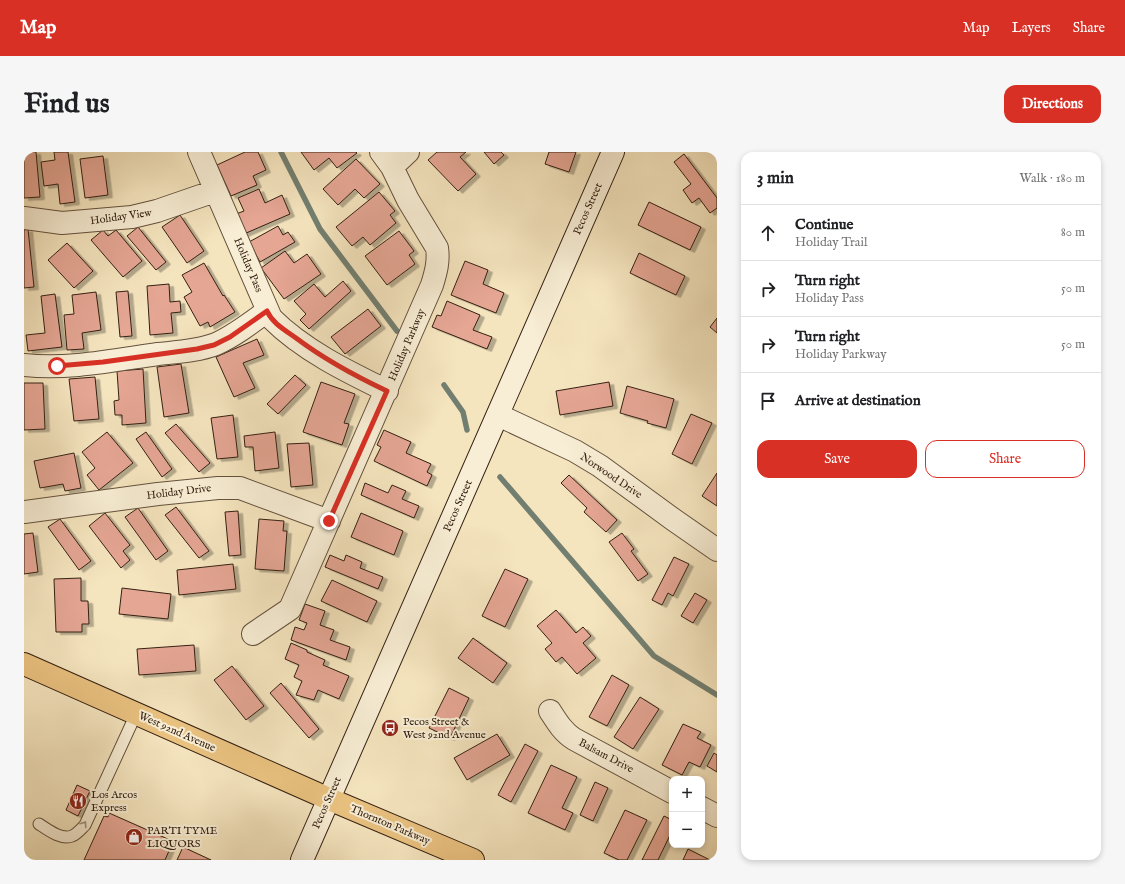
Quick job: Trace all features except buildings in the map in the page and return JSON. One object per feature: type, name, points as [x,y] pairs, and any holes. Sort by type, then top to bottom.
[{"type":"main road","name":"West 92nd Avenue","points":[[24,664],[329,799]]},
{"type":"main road","name":"Thornton Parkway","points":[[329,799],[473,860]]},
{"type":"street","name":"Holiday Pass","points":[[199,152],[271,318],[314,352],[356,376],[387,391]]},
{"type":"street","points":[[386,160],[408,152]]},
{"type":"street","name":"Pecos Street","points":[[302,860],[613,152]]},
{"type":"street","name":"Holiday Parkway","points":[[252,634],[290,609],[387,391],[438,269],[437,248],[386,160]]},
{"type":"street","name":"Holiday View","points":[[24,218],[62,223],[132,217],[158,212],[215,191]]},
{"type":"street","points":[[24,365],[57,366],[103,362],[197,349],[214,345],[230,337],[267,311]]},
{"type":"street","name":"Norwood Drive","points":[[498,415],[575,451],[600,466],[717,550]]},
{"type":"street","name":"Holiday Drive","points":[[24,512],[158,494],[218,488],[240,488],[329,521]]},
{"type":"street","name":"Balsam Drive","points":[[550,711],[562,729],[574,739],[669,790]]},
{"type":"street","points":[[705,810],[717,816]]},
{"type":"lane","points":[[40,824],[50,832],[63,836],[72,836],[85,825],[136,714]]},
{"type":"waterway","points":[[281,152],[320,229],[397,331]]},
{"type":"waterway","points":[[444,385],[463,412],[467,430]]},
{"type":"waterway","points":[[500,477],[654,656],[717,695]]},
{"type":"place","name":"Pecos Street & West 92nd Avenue","points":[[390,728]]},
{"type":"place","name":"Los Arcos Express","points":[[78,801]]},
{"type":"place","name":"PARTI TYME LIQUORS","points":[[134,837]]},
{"type":"route","points":[[57,366],[103,362],[197,349],[214,345],[230,337],[267,311],[278,325],[314,352],[356,376],[387,391],[329,521]]}]
